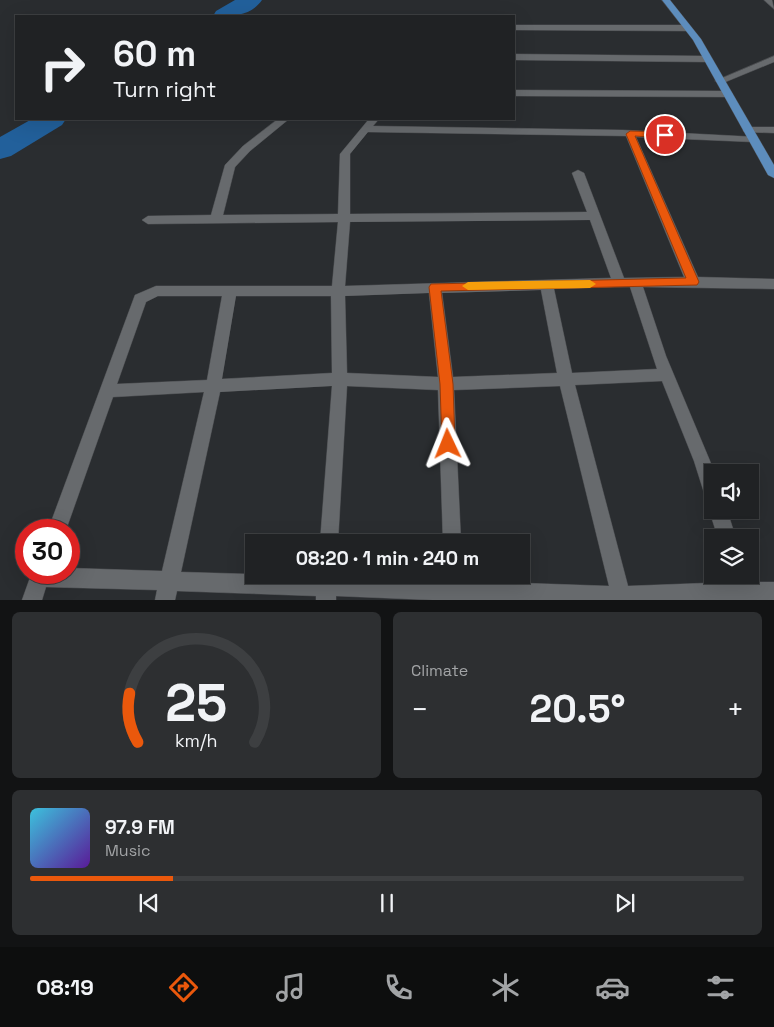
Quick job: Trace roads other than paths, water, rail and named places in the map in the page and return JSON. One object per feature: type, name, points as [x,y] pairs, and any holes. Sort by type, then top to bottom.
[{"type":"main road","points":[[666,0],[697,39],[706,59],[774,175]]},
{"type":"street","points":[[768,0],[774,7]]},
{"type":"street","points":[[515,27],[688,28]]},
{"type":"street","points":[[515,57],[706,59]]},
{"type":"street","points":[[720,81],[774,59]]},
{"type":"street","points":[[515,94],[728,94]]},
{"type":"street","points":[[216,220],[229,166],[233,159],[264,137],[283,120]]},
{"type":"street","points":[[330,534],[340,379],[338,291],[344,219],[346,150],[370,124],[630,134],[751,134],[774,130]]},
{"type":"street","points":[[630,134],[693,282]]},
{"type":"street","points":[[578,172],[594,216],[628,283],[704,467]]},
{"type":"street","points":[[148,220],[594,216]]},
{"type":"street","points":[[61,519],[109,391],[140,299],[156,291],[338,291],[668,281],[774,284]]},
{"type":"street","points":[[546,284],[566,378],[621,598]]},
{"type":"street","points":[[435,287],[446,384],[452,534]]},
{"type":"street","points":[[167,591],[213,386],[230,292]]},
{"type":"street","points":[[109,391],[340,379],[446,384],[666,375]]},
{"type":"street","points":[[80,580],[167,591],[326,587],[454,588],[621,598],[744,588],[774,592]]},
{"type":"street","points":[[32,600],[38,584]]},
{"type":"waterway","points":[[226,15],[251,0]]},
{"type":"waterway","points":[[0,150],[50,120]]}]
